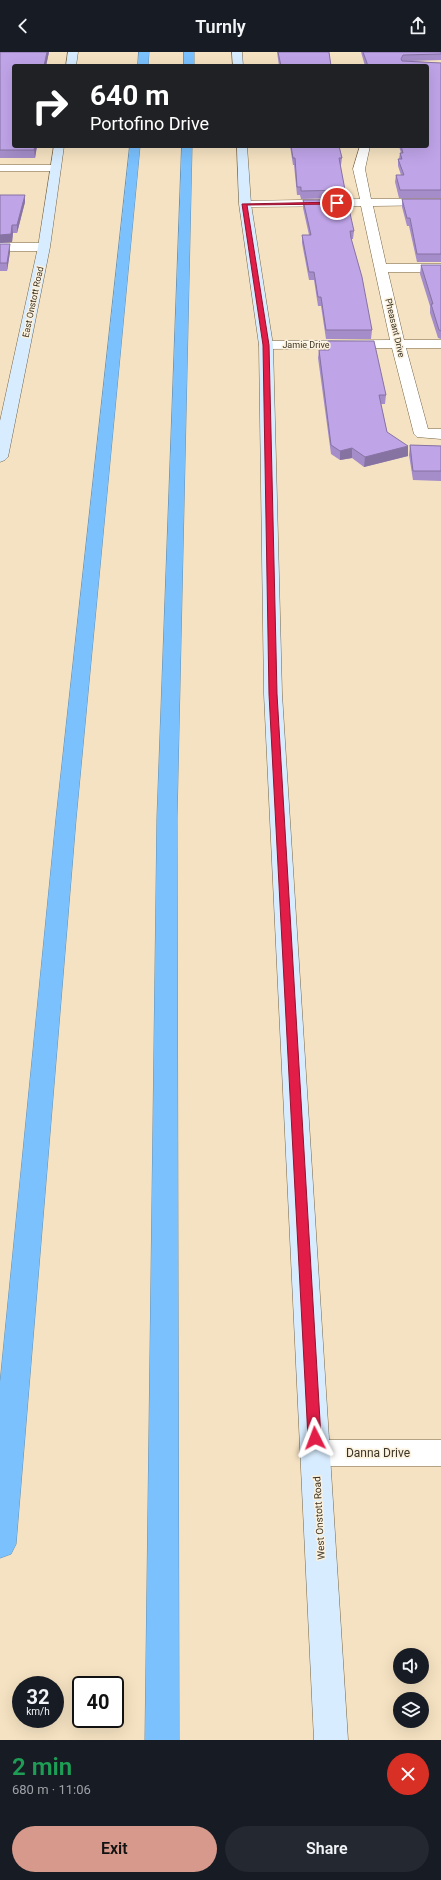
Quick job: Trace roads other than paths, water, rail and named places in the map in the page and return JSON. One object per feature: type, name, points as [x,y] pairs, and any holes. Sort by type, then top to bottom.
[{"type":"highway","points":[[143,64],[144,52]]},
{"type":"highway","points":[[189,52],[189,64]]},
{"type":"highway","points":[[0,1544],[66,818],[135,148]]},
{"type":"highway","points":[[162,1740],[167,818],[187,148]]},
{"type":"street","points":[[71,64],[73,52]]},
{"type":"street","points":[[237,52],[238,64]]},
{"type":"street","name":"East Onstott Road","points":[[0,457],[44,247],[58,148]]},
{"type":"street","name":"West Onstott Road","points":[[242,148],[245,204],[266,345],[273,694],[331,1740]]},
{"type":"street","name":"Pheasant Drive","points":[[364,148],[359,169],[368,203],[398,345],[422,434],[441,434]]},
{"type":"street","points":[[0,168],[55,168]]},
{"type":"street","points":[[245,204],[441,202]]},
{"type":"street","points":[[0,247],[44,247]]},
{"type":"street","points":[[382,268],[441,268]]},
{"type":"street","name":"Jamie Drive","points":[[266,345],[441,344]]},
{"type":"street","name":"Danna Drive","points":[[316,1454],[441,1453]]}]
